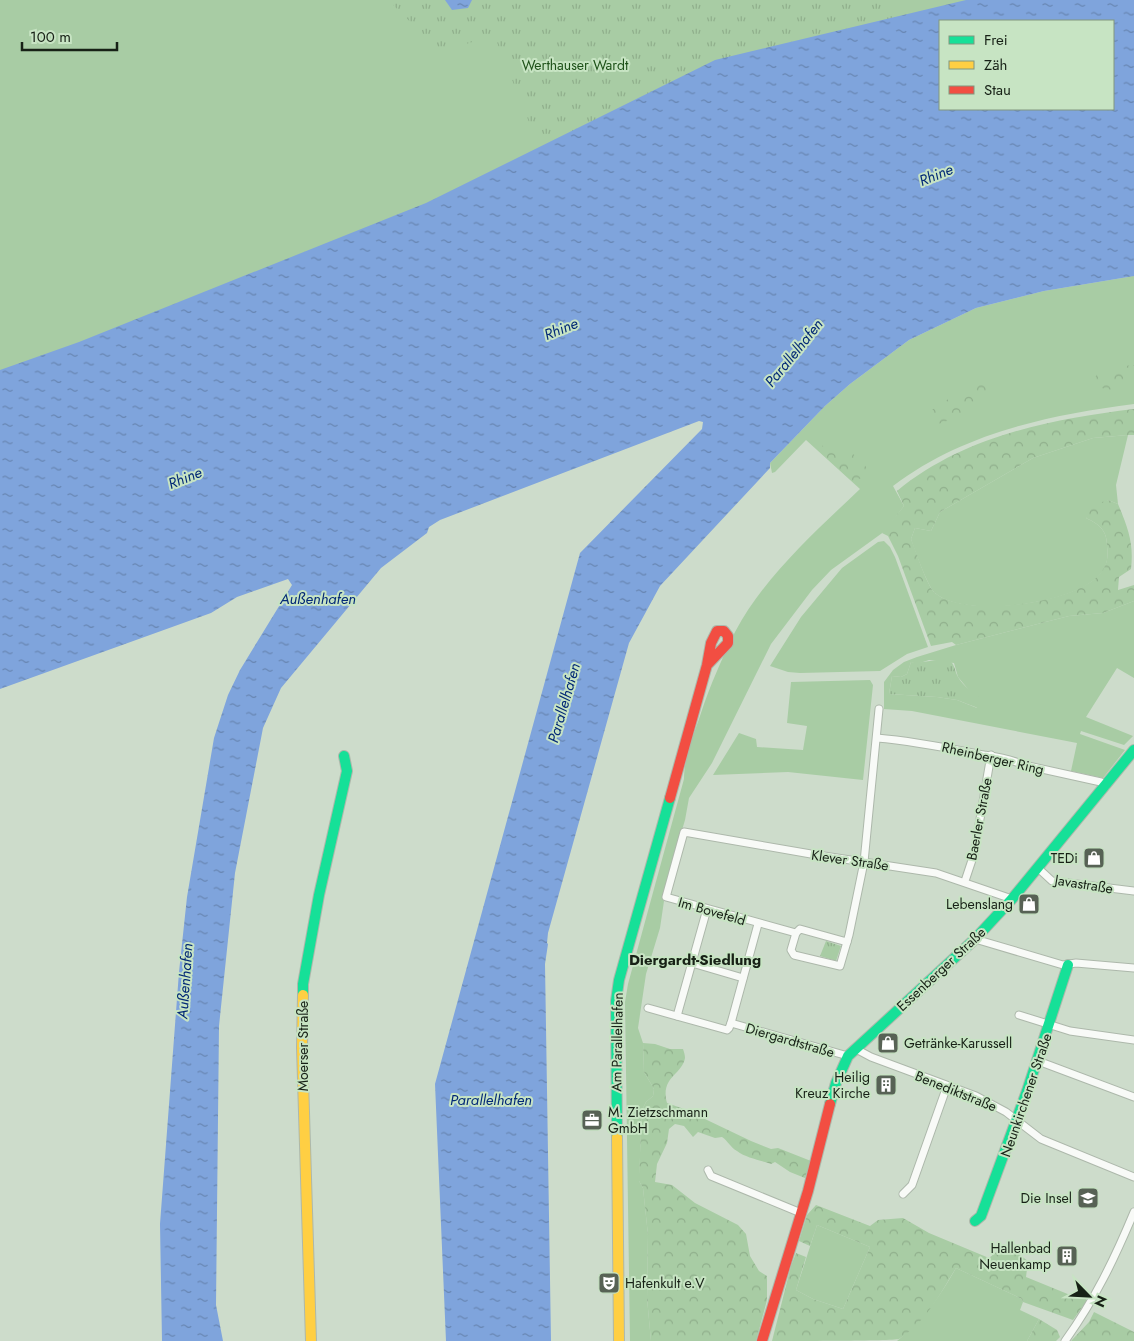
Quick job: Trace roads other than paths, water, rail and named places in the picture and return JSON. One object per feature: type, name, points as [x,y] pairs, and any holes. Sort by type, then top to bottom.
[{"type":"street","name":"Am Parallelhafen","points":[[619,1341],[616,1001],[619,980],[700,686],[708,664]]},
{"type":"street","points":[[796,933],[792,950],[794,955],[837,967],[842,963],[864,862],[880,709]]},
{"type":"street","name":"Rheinberger Ring","points":[[877,738],[915,741],[991,755],[1060,774],[1101,782],[1106,786]]},
{"type":"street","name":"Essenberger Straße","points":[[762,1341],[801,1214],[843,1065],[852,1052],[975,939],[1012,899],[1134,750]]},
{"type":"street","name":"Baerler Straße","points":[[965,882],[974,854],[991,755]]},
{"type":"street","name":"Moerser Straße","points":[[311,1341],[302,1047],[303,984],[319,895],[347,771],[344,756]]},
{"type":"street","name":"Klever Straße","points":[[684,832],[936,873],[1012,899]]},
{"type":"street","name":"Im Bovefeld","points":[[684,832],[666,897],[758,924],[796,933],[800,930],[847,942]]},
{"type":"street","name":"Javastraße","points":[[1038,868],[1052,881],[1134,891]]},
{"type":"street","points":[[677,1016],[707,909]]},
{"type":"street","points":[[731,1024],[758,924]]},
{"type":"street","points":[[975,939],[1028,956],[1068,965],[1076,963],[1134,968]]},
{"type":"street","points":[[692,963],[743,978]]},
{"type":"street","name":"Neunkirchener Straße","points":[[975,1221],[981,1216],[1017,1122],[1068,965]]},
{"type":"street","name":"Diergardtstraße","points":[[648,1008],[727,1030],[731,1024],[852,1052]]},
{"type":"street","points":[[1019,1015],[1070,1031],[1134,1040]]},
{"type":"street","name":"Benediktstraße","points":[[852,1052],[993,1104],[1041,1140],[1134,1177]]},
{"type":"street","points":[[1038,1062],[1134,1098]]},
{"type":"street","points":[[903,1194],[912,1186],[948,1086]]},
{"type":"street","points":[[708,1170],[710,1176],[801,1214]]},
{"type":"street","points":[[1065,1341],[1090,1305],[1104,1279],[1134,1212]]},
{"type":"water","points":[[445,0],[472,0],[468,8],[452,10]]},
{"type":"water","points":[[966,0],[1134,0],[1134,276],[1044,291],[976,308],[909,340],[850,384],[825,406],[770,463],[770,468],[660,586],[629,643],[548,933],[545,964],[551,1341],[446,1341],[435,1084],[580,553],[702,429],[703,422],[699,421],[440,520],[429,527],[427,533],[381,568],[281,688],[263,728],[235,873],[219,1026],[216,1305],[223,1341],[162,1341],[160,1224],[179,972],[187,897],[214,738],[228,695],[240,670],[292,585],[288,579],[237,597],[211,613],[0,689],[0,370],[79,342],[426,203],[715,60]]},
{"type":"place","name":"TEDi","points":[[1094,858]]},
{"type":"place","name":"Lebenslang","points":[[1029,904]]},
{"type":"place","name":"Getränke-Karussell","points":[[888,1043]]},
{"type":"place","name":"Heilig Kreuz Kirche","points":[[886,1085]]},
{"type":"place","name":"M. Zietzschmann GmbH","points":[[592,1120]]},
{"type":"place","name":"Die Insel","points":[[1088,1198]]},
{"type":"place","name":"Hallenbad Neuenkamp","points":[[1067,1256]]},
{"type":"place","name":"Hafenkult e.V","points":[[609,1283]]},
{"type":"district","name":"Diergardt-Siedlung","points":[[695,960]]},
{"type":"park label","name":"Werthauser Wardt","points":[[575,65]]},
{"type":"water label","name":"Rhine","points":[[936,175]]},
{"type":"water label","name":"Rhine","points":[[561,329]]},
{"type":"water label","name":"Parallelhafen","points":[[794,353]]},
{"type":"water label","name":"Rhine","points":[[185,478]]},
{"type":"water label","name":"Außenhafen","points":[[318,599]]},
{"type":"water label","name":"Parallelhafen","points":[[564,703]]},
{"type":"water label","name":"Außenhafen","points":[[185,981]]},
{"type":"water label","name":"Parallelhafen","points":[[491,1100]]}]
